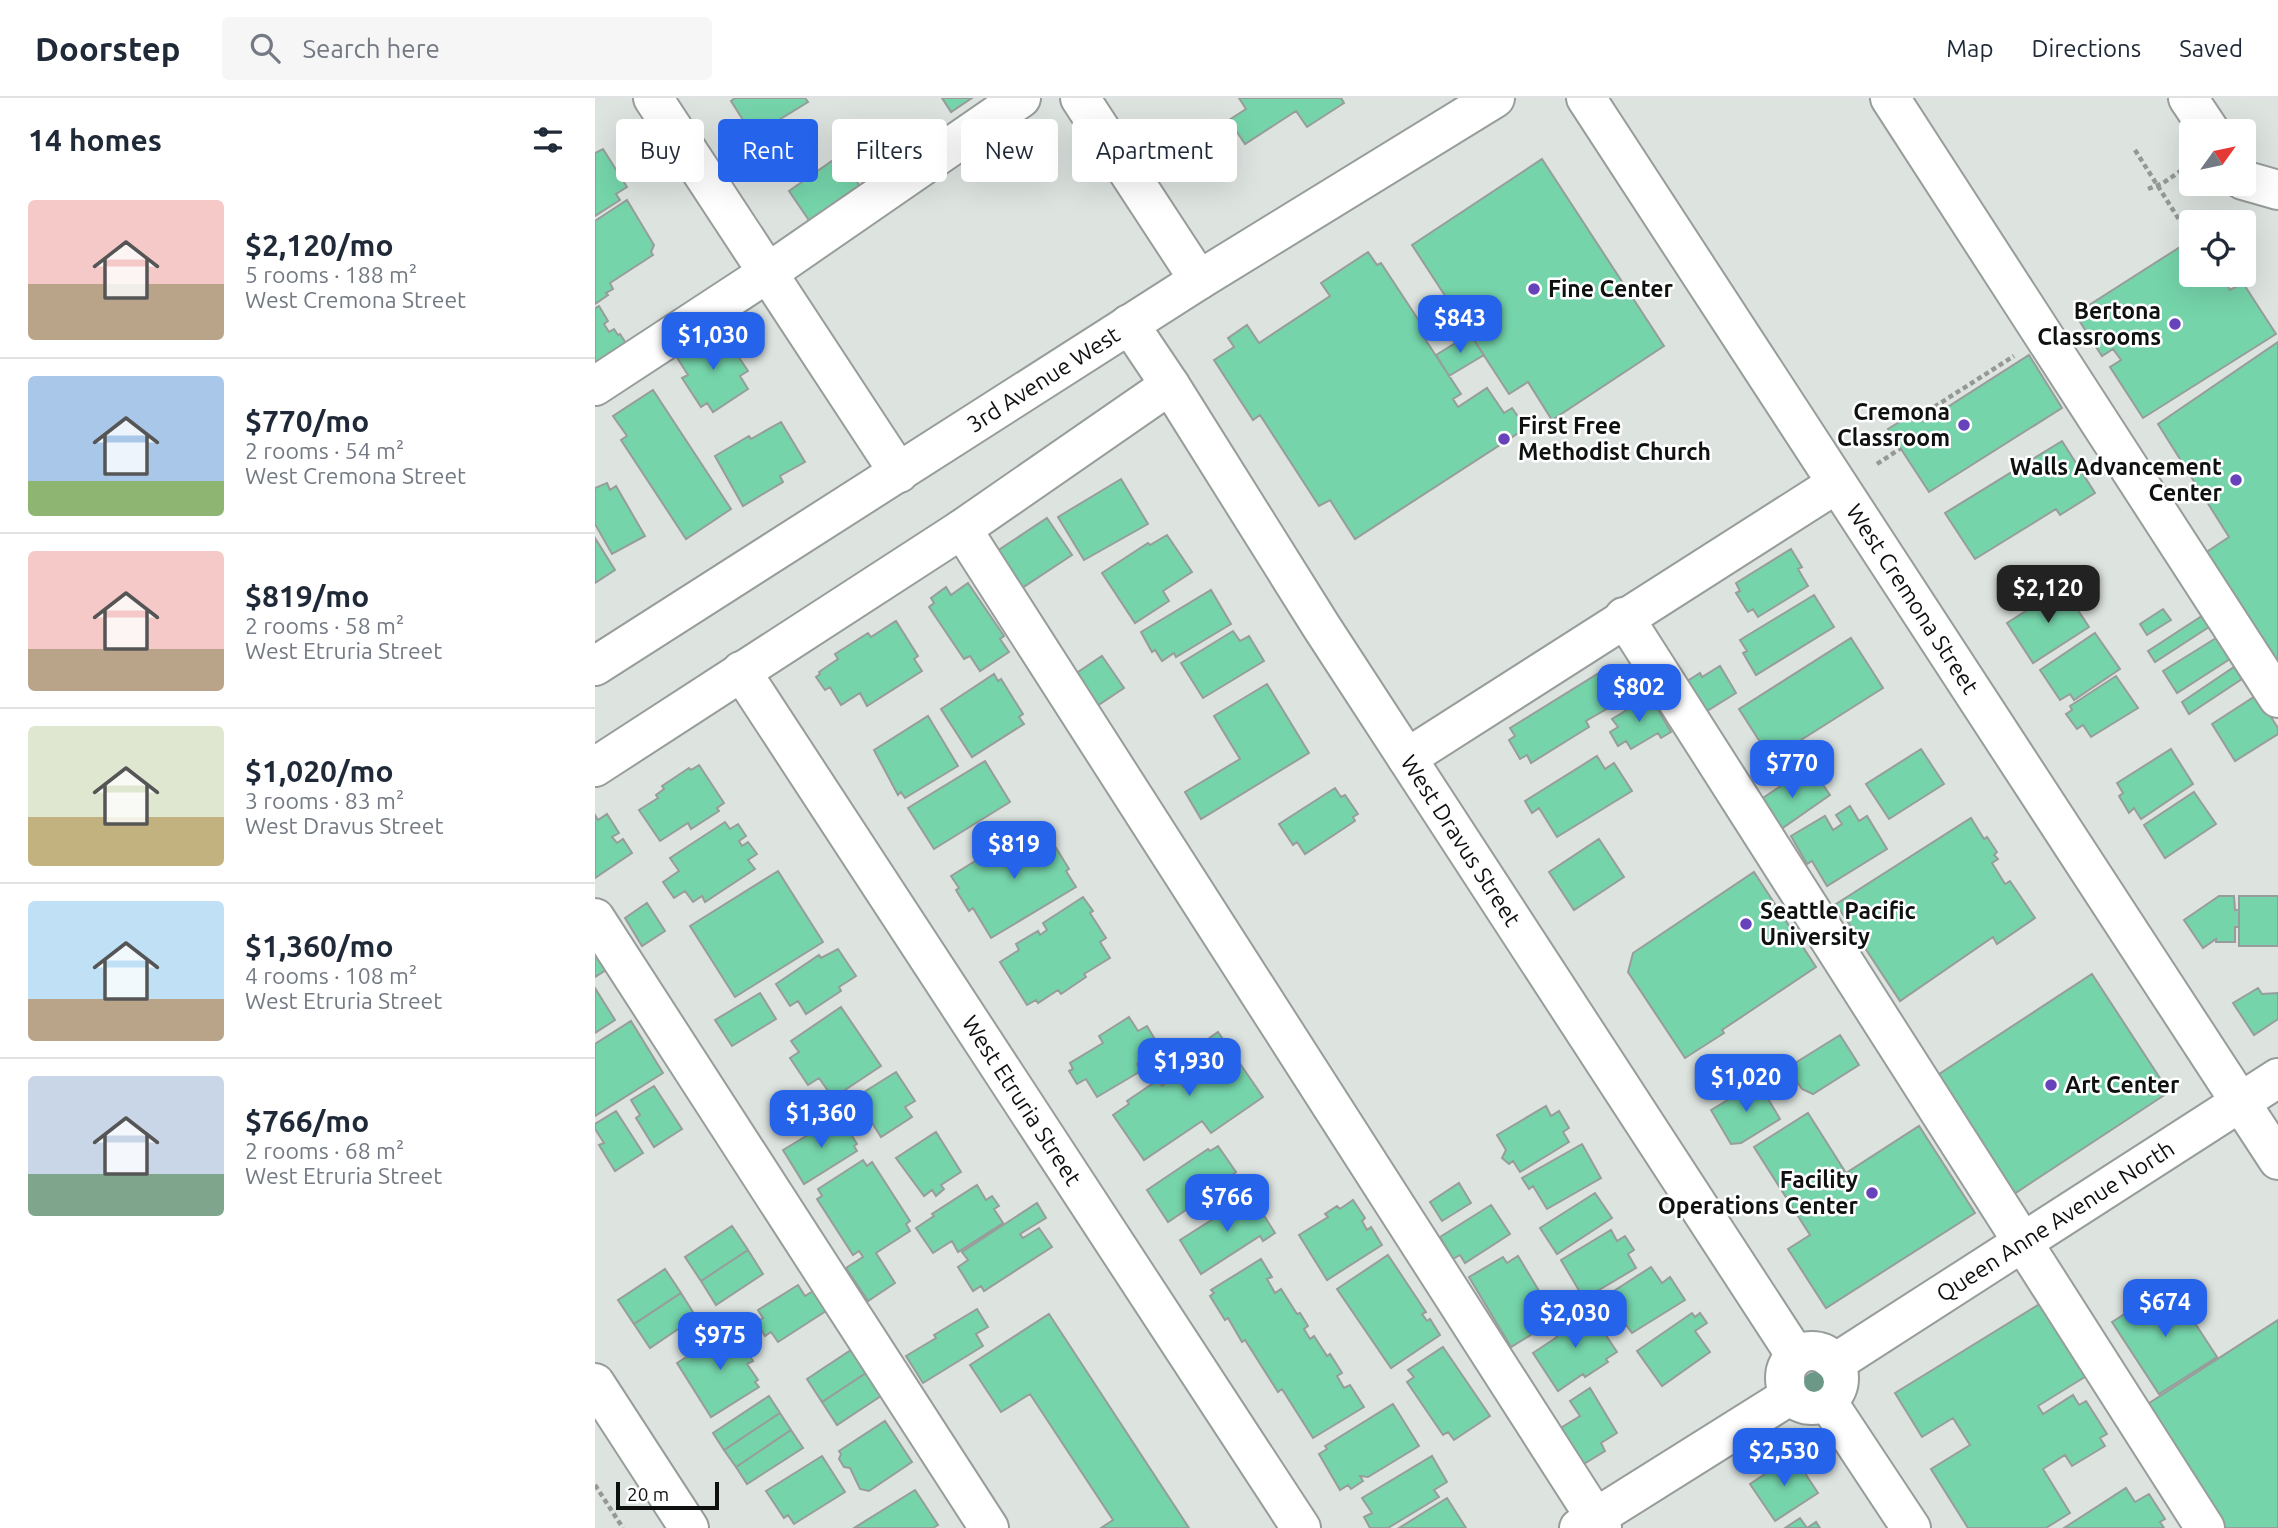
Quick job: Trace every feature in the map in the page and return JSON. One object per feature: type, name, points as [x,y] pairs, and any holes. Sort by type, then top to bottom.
[{"type":"street","points":[[653,98],[899,473]]},
{"type":"street","points":[[595,386],[769,272],[1021,98]]},
{"type":"street","points":[[1080,98],[1199,280]]},
{"type":"street","name":"3rd Avenue West","points":[[595,666],[1129,324],[1495,98]]},
{"type":"street","name":"West Cremona Street","points":[[1586,98],[2278,1160]]},
{"type":"street","points":[[1889,98],[2278,698]]},
{"type":"street","points":[[2188,98],[2202,119]]},
{"type":"street","points":[[2256,184],[2278,190]]},
{"type":"street","name":"West Dravus Street","points":[[1129,324],[1321,626],[1796,1356]]},
{"type":"street","points":[[595,766],[962,529],[1170,385]]},
{"type":"street","points":[[1407,758],[1836,484]]},
{"type":"street","points":[[962,529],[1592,1524],[1809,1398],[1838,1387],[1840,1377],[1835,1363],[1817,1350],[1796,1356],[1788,1366],[1785,1383],[1809,1398],[1911,1528]]},
{"type":"street","points":[[1624,617],[2205,1528]]},
{"type":"street","name":"West Etruria Street","points":[[741,671],[1301,1528]]},
{"type":"street","points":[[595,918],[989,1528]]},
{"type":"street","name":"Queen Anne Avenue North","points":[[1835,1363],[2278,1078]]},
{"type":"street","points":[[595,1383],[689,1528]]},
{"type":"path","points":[[2135,150],[2179,219]]},
{"type":"path","points":[[2148,189],[2158,186],[2179,172]]},
{"type":"path","points":[[1920,416],[2045,337]]},
{"type":"path","points":[[1877,464],[1901,448]]},
{"type":"path","points":[[595,1485],[623,1528]]},
{"type":"building","points":[[735,98],[805,98],[808,102],[780,119],[742,119],[731,101]]},
{"type":"building","points":[[942,98],[972,98],[951,112]]},
{"type":"building","points":[[1239,98],[1341,98],[1344,103],[1307,127],[1296,111],[1245,144],[1237,132],[1237,119],[1231,119],[1246,109]]},
{"type":"building","points":[[603,149],[616,170],[616,182],[624,182],[627,187],[616,194],[620,200],[595,216],[595,153]]},
{"type":"building","name":"Fine Center","points":[[1542,159],[1664,346],[1552,420],[1528,382],[1509,394],[1412,245]]},
{"type":"building","points":[[832,161],[832,182],[857,182],[864,192],[813,226],[789,191],[802,182],[818,182],[818,171]]},
{"type":"building","points":[[627,200],[654,245],[651,252],[653,255],[610,283],[613,289],[595,304],[595,221]]},
{"type":"building","name":"Bertona Classrooms","points":[[2179,248],[2179,287],[2228,287],[2230,290],[2246,287],[2276,334],[2143,418],[2110,367],[2121,360],[2113,349],[2102,356],[2075,314]]},
{"type":"building","name":"First Free Methodist Church","points":[[1368,252],[1377,265],[1381,263],[1427,333],[1423,336],[1461,394],[1453,399],[1458,407],[1487,388],[1504,413],[1512,408],[1526,428],[1355,539],[1330,500],[1319,506],[1260,415],[1253,420],[1214,360],[1234,347],[1228,338],[1247,325],[1259,343],[1330,296],[1321,283]]},
{"type":"building","points":[[599,306],[608,321],[604,324],[609,332],[614,329],[629,348],[595,367],[595,308]]},
{"type":"building","points":[[713,332],[717,339],[724,335],[748,371],[740,376],[748,389],[713,412],[707,403],[701,407],[682,378],[688,375],[676,356]]},
{"type":"building","points":[[1470,334],[1484,355],[1449,376],[1436,355]]},
{"type":"building","name":"Walls Advancement Center","points":[[2278,342],[2278,666],[2205,553],[2229,537],[2158,424]]},
{"type":"building","name":"Cremona Classroom","points":[[2029,355],[2062,408],[1929,492],[1888,429],[1917,411],[1924,422]]},
{"type":"building","points":[[653,390],[731,509],[686,539],[621,440],[627,436],[613,416]]},
{"type":"building","points":[[781,422],[805,462],[780,476],[783,482],[743,506],[715,456],[749,436],[751,439]]},
{"type":"building","points":[[2062,441],[2095,493],[2060,515],[2056,509],[1975,559],[1945,513]]},
{"type":"building","points":[[1121,479],[1148,524],[1084,560],[1058,517]]},
{"type":"building","points":[[607,483],[610,490],[616,486],[645,536],[612,554],[595,524],[595,488]]},
{"type":"building","points":[[1047,518],[1072,555],[1019,590],[994,553]]},
{"type":"building","points":[[1167,535],[1192,572],[1163,591],[1169,601],[1135,623],[1102,573],[1148,543],[1150,545]]},
{"type":"building","points":[[595,538],[615,570],[595,583]]},
{"type":"building","points":[[1791,549],[1802,567],[1798,569],[1808,586],[1758,617],[1753,609],[1748,612],[1736,593],[1740,591],[1736,583]]},
{"type":"building","points":[[968,583],[1004,636],[1000,639],[1009,652],[980,671],[970,656],[964,659],[929,607],[934,603],[931,598],[946,587],[951,595]]},
{"type":"building","points":[[2063,587],[2089,627],[2033,663],[2007,623]]},
{"type":"building","points":[[1211,590],[1231,624],[1176,657],[1174,653],[1162,661],[1155,650],[1152,652],[1141,632]]},
{"type":"building","points":[[1814,595],[1834,627],[1756,675],[1743,653],[1747,651],[1740,640]]},
{"type":"building","points":[[2163,609],[2171,620],[2147,635],[2140,624]]},
{"type":"building","points":[[2202,616],[2209,627],[2155,662],[2148,651]]},
{"type":"building","points":[[896,621],[918,656],[914,659],[922,671],[867,706],[860,693],[841,705],[830,687],[825,690],[816,677],[819,672],[838,659],[835,654],[868,633],[871,637]]},
{"type":"building","points":[[1233,631],[1240,641],[1249,636],[1264,661],[1203,698],[1181,663]]},
{"type":"building","points":[[2095,633],[2120,669],[2074,700],[2070,694],[2060,700],[2040,670]]},
{"type":"building","points":[[1851,638],[1883,688],[1771,759],[1739,709]]},
{"type":"building","points":[[2216,638],[2230,659],[2177,693],[2163,671]]},
{"type":"building","points":[[1102,656],[1124,688],[1094,708],[1072,676]]},
{"type":"building","points":[[1720,666],[1736,693],[1699,716],[1681,685],[1700,673],[1702,677]]},
{"type":"building","points":[[2234,667],[2242,679],[2189,714],[2182,702]]},
{"type":"building","points":[[1599,673],[1617,703],[1586,721],[1589,727],[1531,763],[1527,755],[1520,759],[1509,740],[1515,736],[1510,728]]},
{"type":"building","points":[[994,674],[998,681],[1001,679],[1023,714],[1019,717],[1024,724],[972,757],[941,709]]},
{"type":"building","points":[[2116,676],[2138,708],[2091,737],[2083,725],[2077,729],[2066,714],[2072,710],[2070,706]]},
{"type":"building","points":[[1267,684],[1309,753],[1201,819],[1185,792],[1240,759],[1214,716]]},
{"type":"building","points":[[2257,695],[2278,728],[2278,734],[2235,761],[2212,724]]},
{"type":"building","points":[[1650,696],[1671,732],[1661,738],[1658,733],[1631,749],[1626,741],[1618,746],[1610,732],[1618,727],[1612,719]]},
{"type":"building","points":[[928,716],[958,766],[905,798],[901,792],[898,795],[874,750]]},
{"type":"building","points":[[1921,749],[1944,784],[1889,819],[1866,784]]},
{"type":"building","points":[[2171,749],[2193,784],[2141,819],[2134,808],[2129,813],[2119,796],[2123,793],[2117,783]]},
{"type":"building","points":[[1597,756],[1605,769],[1614,763],[1632,791],[1557,837],[1539,808],[1532,813],[1525,801]]},
{"type":"building","points":[[985,761],[1010,802],[934,849],[908,808]]},
{"type":"building","points":[[699,765],[724,803],[717,808],[719,811],[691,829],[688,823],[660,841],[639,810],[658,798],[656,795],[664,789],[662,786],[689,768],[691,770]]},
{"type":"building","points":[[1810,766],[1830,795],[1774,834],[1754,804]]},
{"type":"building","points":[[1335,788],[1341,797],[1345,795],[1358,814],[1353,817],[1355,821],[1305,854],[1297,842],[1293,845],[1279,824]]},
{"type":"building","points":[[2194,792],[2216,824],[2165,858],[2144,825]]},
{"type":"building","points":[[1850,806],[1859,821],[1867,816],[1887,849],[1827,886],[1812,861],[1807,864],[1791,836],[1825,816],[1833,830],[1842,824],[1836,815]]},
{"type":"building","points":[[607,814],[619,833],[612,837],[617,843],[623,839],[632,853],[595,878],[595,815],[598,820]]},
{"type":"building","points":[[1971,818],[1984,839],[1987,837],[1997,852],[1994,855],[1998,859],[1992,863],[2005,884],[2010,881],[2035,918],[1997,944],[1993,937],[1900,1001],[1836,904]]},
{"type":"building","points":[[725,822],[730,829],[738,824],[746,836],[739,841],[742,846],[748,842],[757,854],[748,860],[755,869],[705,902],[702,896],[693,902],[685,891],[674,898],[663,882],[679,871],[670,858]]},
{"type":"building","points":[[1035,824],[1046,840],[1050,838],[1069,869],[1066,871],[1076,887],[991,938],[973,908],[969,911],[951,876]]},
{"type":"building","points":[[1599,839],[1624,877],[1574,910],[1549,872]]},
{"type":"building","points":[[778,871],[823,942],[735,997],[690,926]]},
{"type":"building","points":[[1754,872],[1816,967],[1685,1058],[1628,972],[1633,953]]},
{"type":"building","points":[[2219,896],[2234,896],[2235,910],[2239,909],[2239,927],[2235,927],[2235,942],[2216,942],[2216,939],[2203,948],[2184,920]]},
{"type":"building","points":[[2239,896],[2278,896],[2278,946],[2239,946]]},
{"type":"building","points":[[1083,897],[1106,938],[1100,942],[1110,958],[1084,974],[1086,977],[1061,994],[1058,990],[1038,1003],[1036,1000],[1027,1005],[1000,962],[1019,950],[1016,944],[1038,931],[1040,935],[1047,930],[1043,923]]},
{"type":"building","points":[[647,903],[665,931],[642,946],[625,918]]},
{"type":"building","points":[[838,949],[856,976],[839,987],[841,991],[806,1014],[798,1001],[790,1006],[776,984],[819,955],[821,958]]},
{"type":"building","points":[[595,953],[609,968],[595,977]]},
{"type":"building","name":"Art Center","points":[[2092,974],[2169,1092],[2011,1196],[1933,1078]]},
{"type":"building","points":[[595,988],[615,1020],[595,1033]]},
{"type":"building","points":[[2258,988],[2262,994],[2278,993],[2278,1019],[2254,1035],[2233,1003]]},
{"type":"building","points":[[760,993],[776,1019],[732,1046],[715,1020]]},
{"type":"building","points":[[841,1007],[881,1066],[833,1098],[819,1078],[808,1085],[790,1058],[799,1052],[791,1041]]},
{"type":"building","points":[[1129,1017],[1138,1031],[1147,1026],[1159,1046],[1144,1055],[1146,1059],[1137,1064],[1141,1071],[1097,1097],[1086,1079],[1077,1084],[1069,1071],[1073,1069],[1070,1063],[1103,1043],[1099,1036]]},
{"type":"building","points":[[631,1021],[663,1073],[595,1116],[595,1044]]},
{"type":"building","points":[[1218,1032],[1263,1097],[1211,1133],[1202,1121],[1144,1160],[1113,1115],[1129,1104],[1127,1101],[1158,1080],[1162,1086],[1176,1076],[1184,1087],[1188,1084],[1174,1063]]},
{"type":"building","points":[[1840,1035],[1859,1065],[1813,1094],[1802,1089],[1791,1073],[1796,1070],[1792,1065]]},
{"type":"building","points":[[896,1072],[915,1101],[905,1107],[912,1117],[881,1137],[856,1097]]},
{"type":"building","points":[[1758,1082],[1780,1119],[1741,1143],[1731,1144],[1711,1110]]},
{"type":"building","points":[[654,1086],[682,1129],[654,1147],[636,1118],[640,1115],[631,1100]]},
{"type":"building","points":[[1546,1106],[1551,1116],[1559,1111],[1569,1128],[1563,1132],[1569,1142],[1520,1172],[1513,1161],[1509,1164],[1502,1158],[1506,1150],[1497,1135]]},
{"type":"building","points":[[616,1111],[643,1153],[615,1171],[599,1145],[604,1143],[595,1129],[595,1124]]},
{"type":"building","name":"Facility Operations Center","points":[[1808,1113],[1846,1173],[1919,1126],[1975,1213],[1826,1308],[1788,1249],[1810,1235],[1754,1147]]},
{"type":"building","points":[[836,1118],[842,1128],[846,1126],[857,1144],[854,1146],[857,1151],[804,1184],[783,1150]]},
{"type":"building","points":[[936,1132],[961,1172],[941,1185],[944,1189],[936,1196],[932,1190],[924,1196],[896,1158]]},
{"type":"building","points":[[1582,1144],[1601,1178],[1547,1209],[1533,1186],[1529,1189],[1522,1178]]},
{"type":"building","points":[[1218,1146],[1236,1172],[1228,1178],[1234,1187],[1194,1209],[1192,1206],[1168,1222],[1147,1190],[1208,1149],[1210,1151]]},
{"type":"building","points":[[863,1160],[867,1166],[872,1162],[910,1221],[906,1224],[910,1231],[876,1253],[895,1283],[868,1301],[846,1268],[863,1257],[859,1251],[853,1255],[817,1199],[822,1196],[818,1189]]},
{"type":"building","points":[[1459,1183],[1471,1203],[1442,1221],[1430,1202]]},
{"type":"building","points":[[977,1185],[986,1200],[992,1196],[999,1206],[994,1209],[1003,1223],[958,1252],[952,1241],[933,1253],[916,1228],[934,1216],[932,1214]]},
{"type":"building","points":[[1595,1193],[1612,1218],[1557,1254],[1540,1228]]},
{"type":"building","points":[[1251,1195],[1275,1233],[1263,1241],[1260,1236],[1201,1274],[1180,1240]]},
{"type":"building","points":[[1353,1200],[1365,1218],[1362,1221],[1367,1230],[1371,1227],[1382,1245],[1327,1280],[1299,1235],[1328,1217],[1325,1214],[1337,1206],[1340,1209]]},
{"type":"building","points":[[1037,1203],[1046,1218],[1020,1234],[1023,1238],[1039,1228],[1052,1247],[984,1291],[981,1286],[973,1291],[958,1267],[968,1260],[962,1252]]},
{"type":"building","points":[[1491,1205],[1510,1234],[1465,1263],[1460,1255],[1453,1259],[1440,1237]]},
{"type":"building","points":[[732,1226],[748,1250],[701,1281],[685,1257]]},
{"type":"building","points":[[1611,1230],[1617,1241],[1625,1236],[1634,1250],[1628,1254],[1636,1268],[1584,1299],[1561,1260]]},
{"type":"building","points":[[748,1250],[763,1274],[716,1305],[701,1281]]},
{"type":"building","points":[[1388,1255],[1426,1312],[1422,1314],[1427,1321],[1430,1319],[1440,1335],[1391,1368],[1337,1289]]},
{"type":"building","points":[[1518,1256],[1553,1314],[1545,1318],[1549,1324],[1511,1347],[1469,1277],[1503,1257],[1507,1263]]},
{"type":"building","points":[[1261,1259],[1272,1277],[1267,1279],[1275,1293],[1281,1289],[1297,1314],[1300,1313],[1308,1326],[1304,1329],[1310,1339],[1314,1336],[1327,1356],[1330,1354],[1342,1373],[1337,1376],[1344,1388],[1350,1385],[1364,1407],[1313,1438],[1282,1389],[1278,1392],[1245,1340],[1242,1342],[1228,1318],[1225,1320],[1210,1296],[1214,1293],[1211,1290]]},
{"type":"building","points":[[1651,1267],[1662,1283],[1670,1277],[1685,1300],[1632,1333],[1626,1325],[1622,1328],[1609,1308],[1612,1306],[1606,1296]]},
{"type":"building","points":[[665,1269],[681,1293],[634,1324],[618,1300]]},
{"type":"building","points":[[798,1285],[805,1296],[813,1291],[826,1311],[778,1342],[771,1332],[765,1336],[756,1322],[763,1318],[758,1310]]},
{"type":"building","points":[[2170,1285],[2217,1357],[2159,1394],[2112,1322]]},
{"type":"building","points":[[681,1293],[696,1317],[650,1348],[634,1324]]},
{"type":"building","points":[[2046,1300],[2088,1375],[2038,1406],[2043,1414],[2073,1395],[2079,1405],[2086,1401],[2107,1434],[2100,1438],[2105,1446],[2072,1466],[2065,1455],[2043,1469],[2070,1513],[2046,1528],[1968,1528],[1931,1469],[1970,1445],[1953,1418],[1922,1437],[1895,1393]]},
{"type":"building","points":[[1588,1308],[1617,1352],[1606,1359],[1608,1362],[1585,1377],[1583,1374],[1558,1391],[1533,1353],[1557,1337],[1553,1332]]},
{"type":"building","points":[[977,1309],[988,1327],[976,1334],[983,1346],[923,1383],[906,1356]]},
{"type":"building","points":[[1692,1313],[1695,1317],[1700,1313],[1707,1323],[1695,1331],[1710,1352],[1662,1386],[1637,1351]]},
{"type":"building","points":[[1049,1314],[1189,1528],[1101,1528],[1113,1520],[1030,1394],[1001,1412],[970,1365]]},
{"type":"building","points":[[2278,1320],[2278,1528],[2224,1528],[2143,1407]]},
{"type":"building","points":[[732,1328],[753,1361],[747,1364],[758,1380],[755,1382],[759,1387],[711,1417],[677,1363]]},
{"type":"building","points":[[1443,1347],[1490,1416],[1454,1440],[1448,1432],[1443,1435],[1407,1382],[1414,1377],[1408,1370]]},
{"type":"building","points":[[851,1350],[866,1373],[822,1402],[807,1379]]},
{"type":"building","points":[[866,1373],[881,1396],[837,1425],[822,1402]]},
{"type":"building","points":[[1590,1388],[1617,1433],[1601,1443],[1605,1451],[1582,1465],[1551,1434],[1580,1416],[1570,1401]]},
{"type":"building","points":[[769,1396],[780,1413],[724,1450],[713,1433]]},
{"type":"building","points":[[1393,1404],[1419,1446],[1368,1477],[1360,1476],[1363,1481],[1351,1489],[1348,1485],[1340,1490],[1319,1454],[1327,1449],[1325,1446]]},
{"type":"building","points":[[780,1413],[791,1430],[736,1467],[724,1450]]},
{"type":"building","points":[[885,1421],[912,1462],[869,1491],[860,1489],[850,1468],[844,1467],[839,1459],[839,1451]]},
{"type":"building","points":[[791,1430],[803,1448],[747,1484],[736,1467]]},
{"type":"building","points":[[1793,1455],[1818,1493],[1775,1521],[1750,1484]]},
{"type":"building","points":[[822,1456],[845,1492],[794,1524],[788,1515],[784,1518],[766,1491]]},
{"type":"building","points":[[1432,1456],[1447,1482],[1434,1490],[1439,1497],[1388,1528],[1370,1528],[1364,1517],[1372,1513],[1362,1498]]},
{"type":"building","points":[[2126,1488],[2135,1502],[2149,1494],[2165,1519],[2160,1522],[2164,1528],[2064,1528]]},
{"type":"building","points":[[915,1490],[938,1525],[933,1528],[854,1528]]},
{"type":"building","points":[[1447,1498],[1466,1528],[1399,1528]]},
{"type":"building","points":[[1800,1518],[1807,1528],[1785,1528]]},
{"type":"building","points":[[1816,1522],[1820,1528],[1807,1528]]},
{"type":"place","name":"Fine Center","points":[[1534,289]]},
{"type":"place","name":"Bertona Classrooms","points":[[2175,324]]},
{"type":"place","name":"Cremona Classroom","points":[[1964,425]]},
{"type":"place","name":"First Free Methodist Church","points":[[1504,439]]},
{"type":"place","name":"Walls Advancement Center","points":[[2236,480]]},
{"type":"place","name":"Seattle Pacific University","points":[[1746,924]]},
{"type":"place","name":"Art Center","points":[[2051,1085]]},
{"type":"place","name":"Facility Operations Center","points":[[1872,1193]]}]
